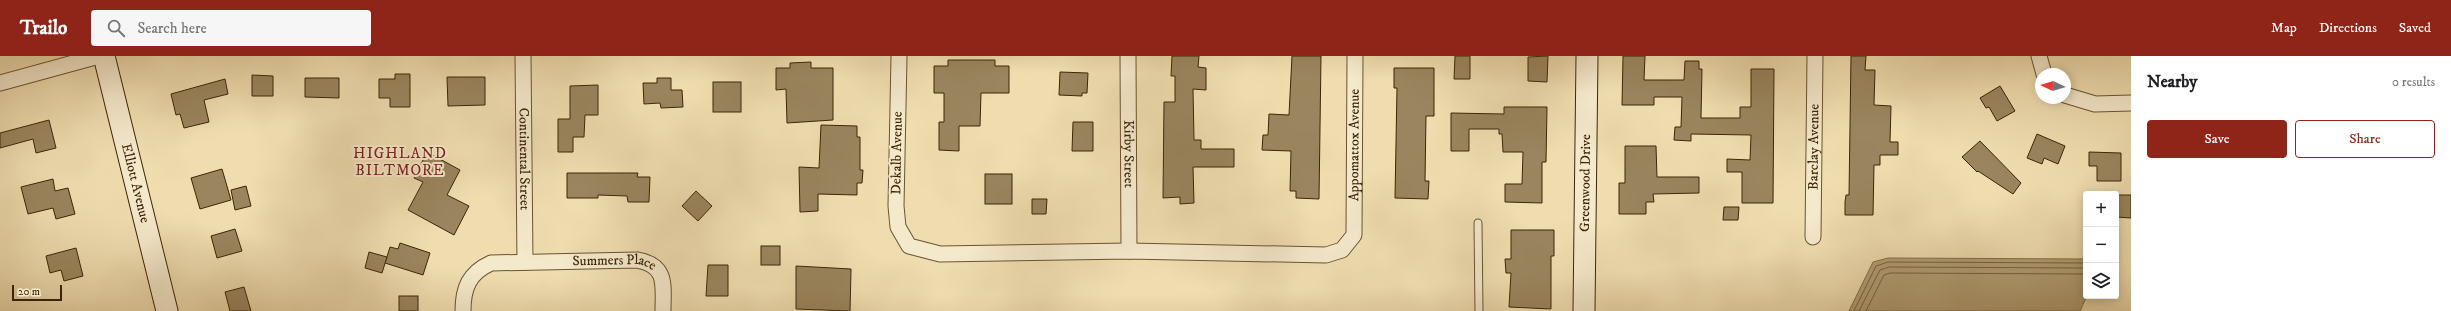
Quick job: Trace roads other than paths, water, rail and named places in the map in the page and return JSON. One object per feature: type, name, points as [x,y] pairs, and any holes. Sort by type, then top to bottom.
[{"type":"street","points":[[0,83],[99,56]]},
{"type":"street","name":"Elliott Avenue","points":[[104,56],[167,311]]},
{"type":"street","name":"Continental Street","points":[[523,56],[525,262]]},
{"type":"street","name":"Dekalb Avenue","points":[[899,56],[896,206],[898,227],[909,246],[940,254],[1129,251]]},
{"type":"street","name":"Kirby Street","points":[[1128,56],[1129,251]]},
{"type":"street","name":"Appomattox Avenue","points":[[1129,251],[1326,255],[1342,250],[1354,235],[1355,56]]},
{"type":"street","name":"Greenwood Drive","points":[[1584,311],[1587,56]]},
{"type":"street","name":"Barclay Avenue","points":[[1813,237],[1815,56]]},
{"type":"street","points":[[2039,56],[2042,68]]},
{"type":"street","points":[[2071,97],[2095,104],[2131,103]]},
{"type":"street","name":"Summers Place","points":[[463,311],[465,287],[471,276],[480,268],[498,262],[636,260],[648,262],[660,273],[663,283],[663,311]]},
{"type":"lane","points":[[1478,223],[1479,311]]},
{"type":"water","points":[[1888,258],[2083,259],[2083,299],[2086,299],[2080,311],[1849,311],[1873,262]]},
{"type":"district","name":"HIGHLAND BILTMORE","points":[[400,162]]}]
